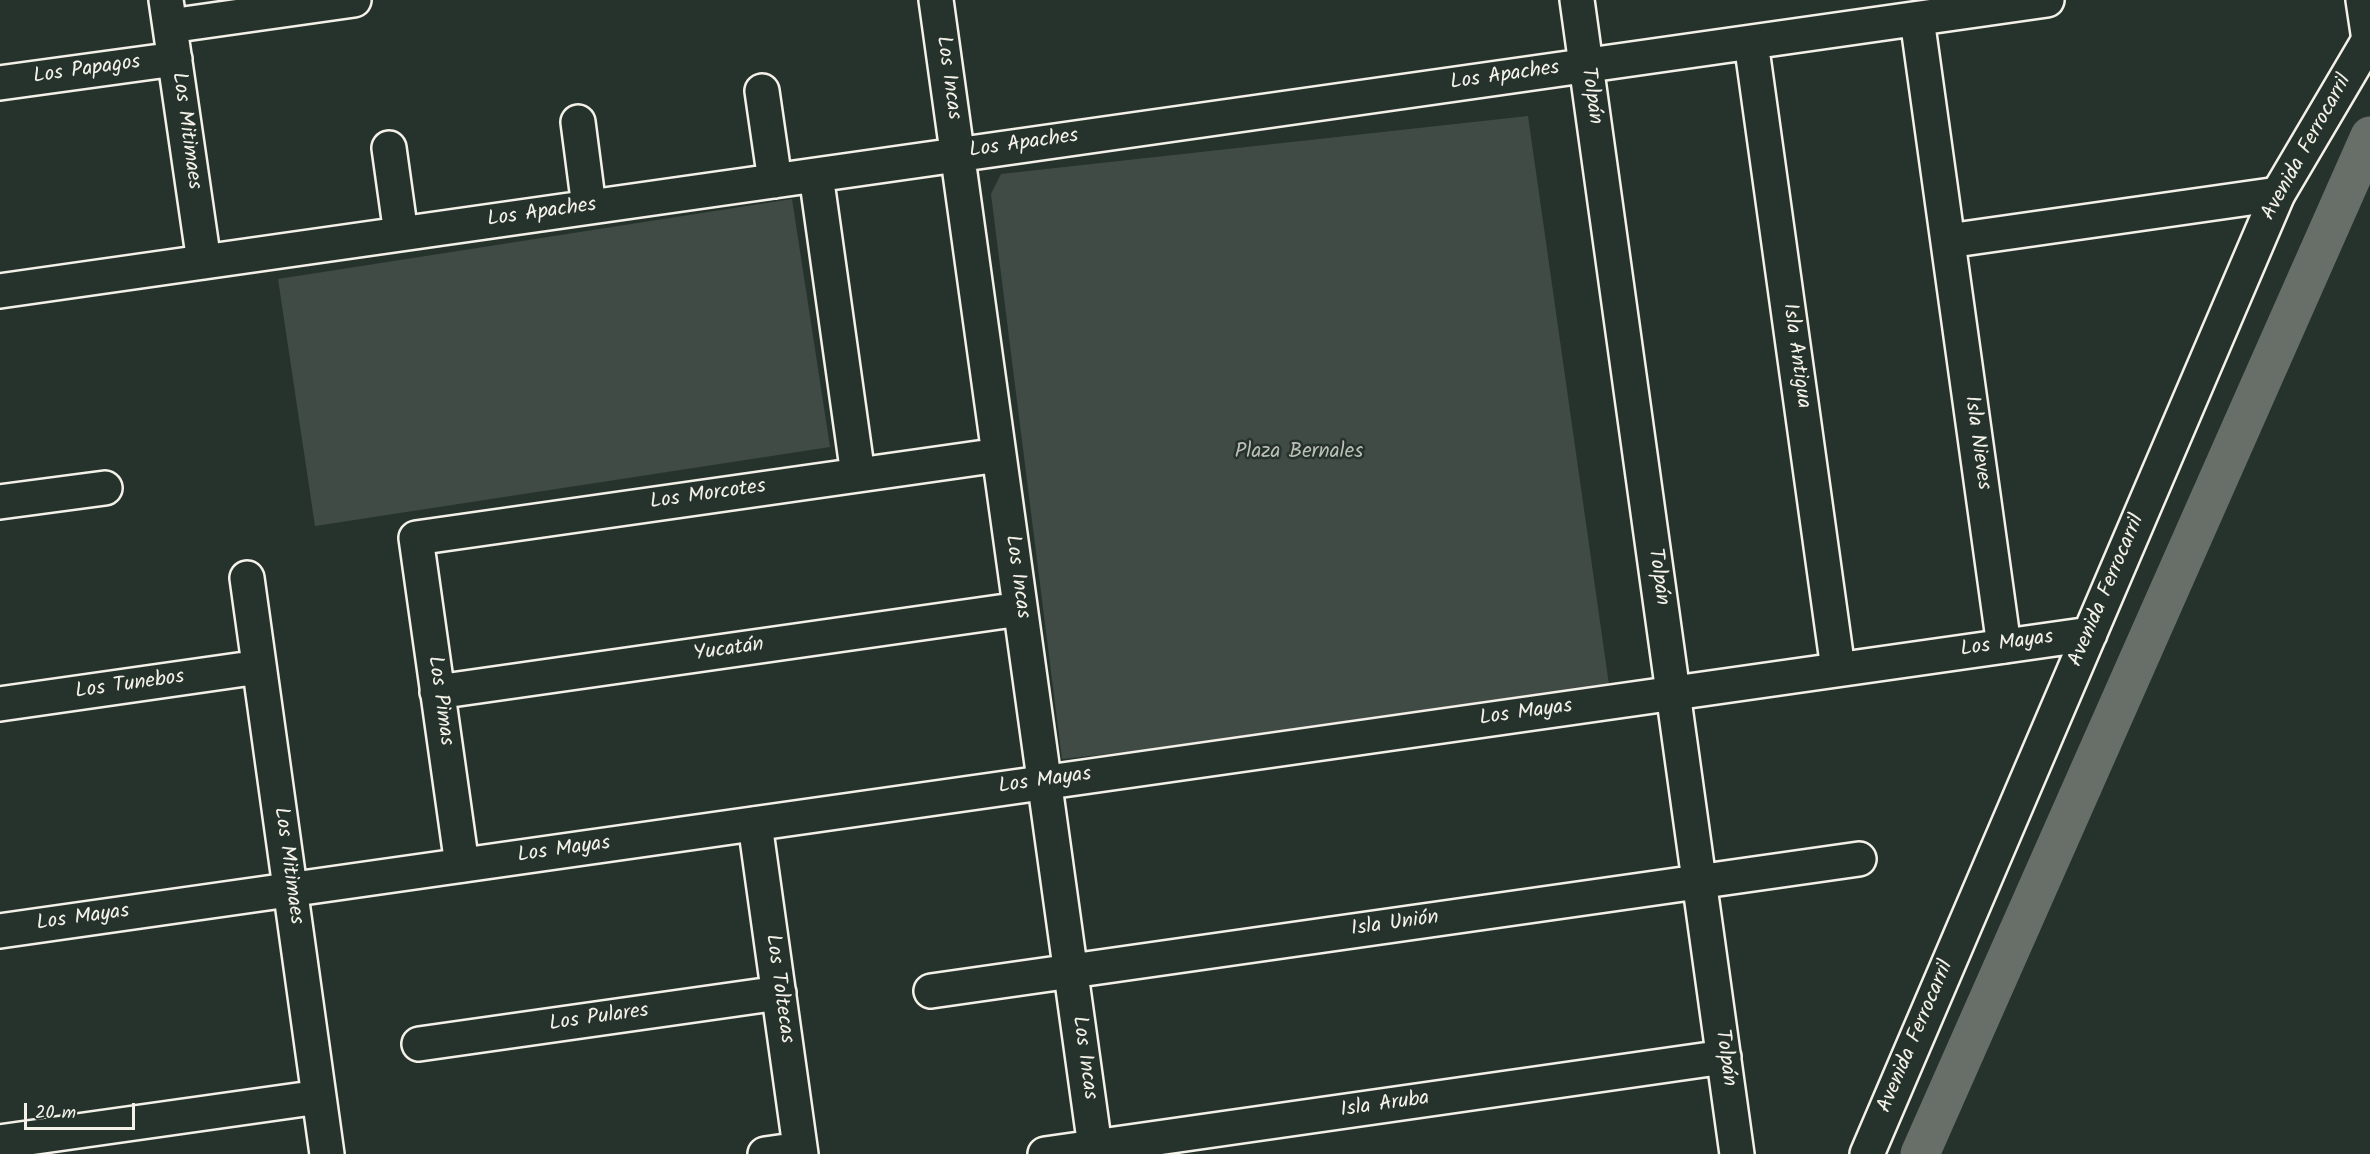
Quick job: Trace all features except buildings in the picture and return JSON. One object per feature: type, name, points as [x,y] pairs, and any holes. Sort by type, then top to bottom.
[{"type":"street","points":[[168,13],[354,0]]},
{"type":"street","name":"Los Incas","points":[[936,0],[1096,1150]]},
{"type":"street","name":"Tolpán","points":[[1577,0],[1737,1154]]},
{"type":"street","name":"Los Apaches","points":[[0,291],[2047,0]]},
{"type":"street","points":[[2363,0],[2370,39]]},
{"type":"street","name":"Los Mitimaes","points":[[168,13],[204,262]]},
{"type":"street","name":"Isla Nieves","points":[[1917,19],[2004,646]]},
{"type":"street","name":"Avenida Ferrocarril","points":[[1867,1154],[2278,194],[2370,39]]},
{"type":"street","name":"Isla Antigua","points":[[1751,42],[1838,669]]},
{"type":"street","name":"Los Papagos","points":[[0,83],[175,58]]},
{"type":"street","points":[[762,91],[775,181]]},
{"type":"street","points":[[578,122],[590,207]]},
{"type":"street","points":[[389,148],[401,234]]},
{"type":"street","points":[[816,175],[858,475]]},
{"type":"street","points":[[1948,241],[2278,194]]},
{"type":"street","name":"Los Morcotes","points":[[416,538],[999,455]]},
{"type":"street","points":[[0,502],[105,488]]},
{"type":"street","name":"Los Pimas","points":[[416,538],[462,865]]},
{"type":"street","name":"Los Mitimaes","points":[[247,578],[327,1154]]},
{"type":"street","name":"Yucatán","points":[[437,692],[1020,609]]},
{"type":"street","name":"Los Mayas","points":[[0,931],[2090,634]]},
{"type":"street","name":"Los Tunebos","points":[[0,704],[259,668]]},
{"type":"street","name":"Los Toltecas","points":[[755,824],[800,1151]]},
{"type":"street","name":"Isla Unión","points":[[931,991],[1859,859]]},
{"type":"street","name":"Los Pulares","points":[[419,1044],[778,993]]},
{"type":"street","name":"Isla Aruba","points":[[1045,1154],[1096,1150],[1724,1057]]},
{"type":"street","points":[[0,1142],[319,1097]]},
{"type":"street","points":[[765,1154],[800,1151]]},
{"type":"green space","name":"Plaza Bernales","points":[[1528,116],[1611,699],[1062,759],[991,194],[1001,174]]},
{"type":"green space","points":[[792,199],[830,447],[315,526],[278,279]]},
{"type":"waterway","points":[[1920,1154],[2370,136]]}]
